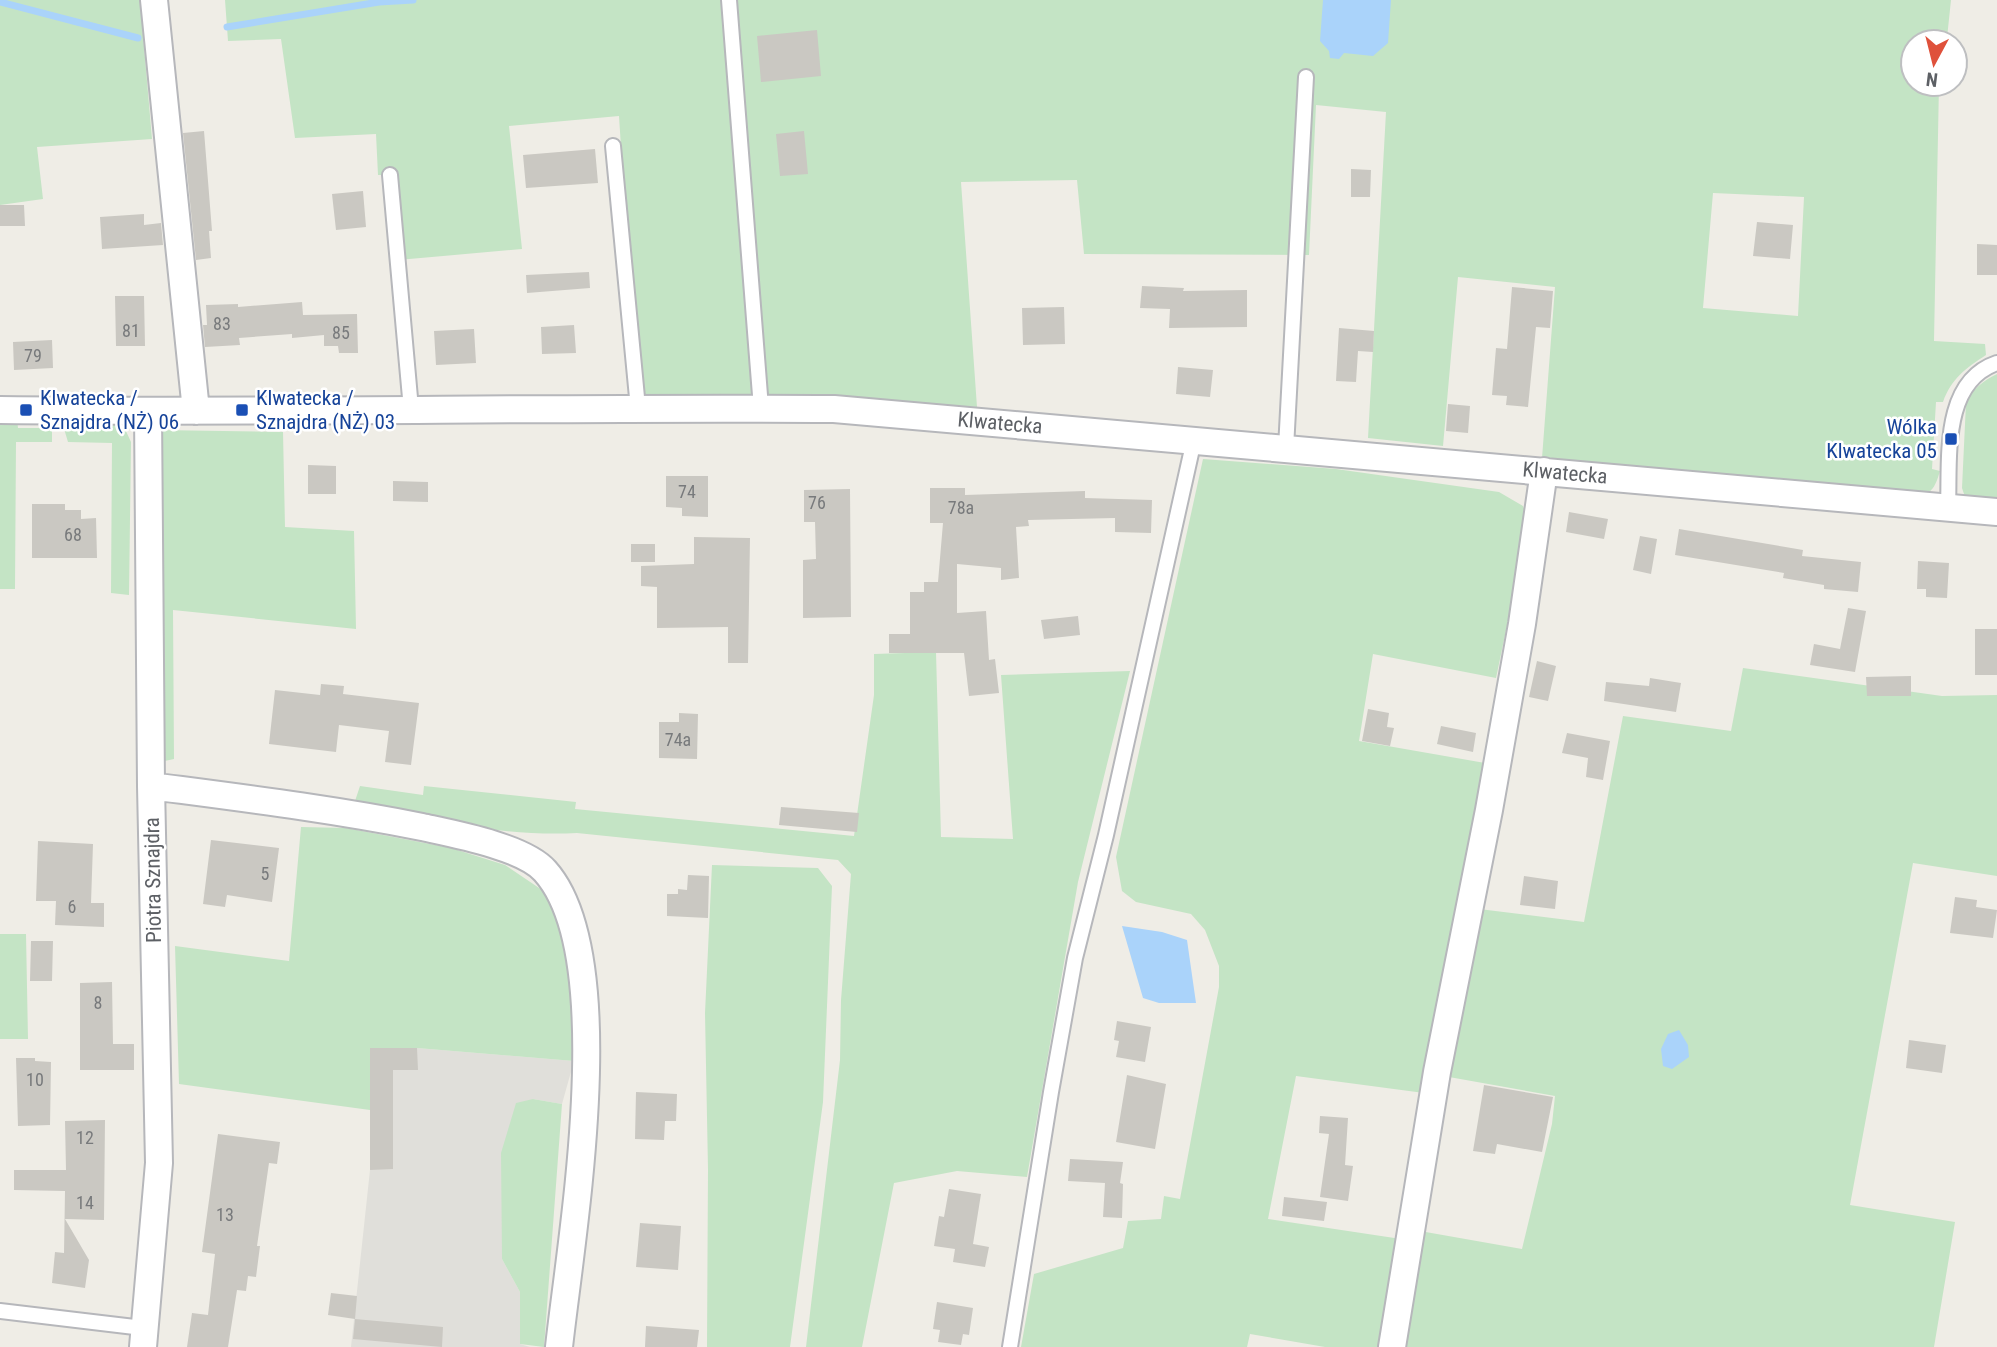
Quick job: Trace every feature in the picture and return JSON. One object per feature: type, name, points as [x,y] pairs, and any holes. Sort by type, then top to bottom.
[{"type":"street","points":[[154,0],[196,411]]},
{"type":"street","name":"Klwatecka","points":[[0,410],[834,409],[1997,512]]},
{"type":"street","name":"Piotra Sznajdra","points":[[143,1338],[159,1163],[151,786],[148,411]]},
{"type":"street","points":[[1392,1347],[1437,1072],[1489,810],[1517,650],[1545,471]]},
{"type":"street","points":[[151,786],[345,811],[476,838],[518,854],[545,870],[567,906],[578,937],[585,1018],[587,1097],[559,1347]]},
{"type":"lane","points":[[729,0],[761,408]]},
{"type":"lane","points":[[1286,448],[1306,77]]},
{"type":"lane","points":[[613,146],[638,408]]},
{"type":"lane","points":[[390,175],[411,409]]},
{"type":"lane","points":[[1948,508],[1954,415],[1961,392],[1975,375],[1997,363]]},
{"type":"lane","points":[[1010,1347],[1075,958],[1106,835],[1194,440]]},
{"type":"lane","points":[[0,1311],[143,1338]]},
{"type":"shaded area","points":[[370,1048],[417,1048],[574,1061],[562,1104],[533,1099],[502,1259],[520,1292],[520,1344],[530,1347],[351,1347],[370,1170]]},
{"type":"green space","points":[[0,0],[140,0],[152,139],[37,147],[43,199],[0,205]]},
{"type":"green space","points":[[225,0],[1951,0],[1948,28],[1899,28],[1899,98],[1939,98],[1934,341],[1985,344],[1986,355],[1960,375],[1943,402],[1936,402],[1932,469],[1940,471],[1934,487],[1921,497],[1542,458],[1555,287],[1458,277],[1443,446],[1368,438],[1386,112],[1316,105],[1309,255],[1084,254],[1077,180],[961,182],[977,407],[853,398],[637,396],[619,116],[509,126],[522,249],[398,260],[390,175],[378,175],[376,134],[295,138],[281,39],[228,41]],"holes":[[[1713,193],[1804,197],[1798,316],[1703,308]]]},
{"type":"green space","points":[[1997,374],[1997,502],[1965,497],[1962,488],[1966,403],[1978,386]]},
{"type":"green space","points":[[0,419],[17,419],[18,428],[52,428],[52,442],[16,442],[15,589],[0,589]]},
{"type":"green space","points":[[104,421],[125,429],[131,442],[129,595],[111,593],[112,443],[68,442],[65,432],[67,422]]},
{"type":"green space","points":[[157,430],[283,432],[285,527],[354,531],[356,629],[173,610],[174,759],[160,762]]},
{"type":"green space","points":[[1203,459],[1336,469],[1499,492],[1523,506],[1529,521],[1496,678],[1373,654],[1359,741],[1485,763],[1424,1093],[1296,1076],[1268,1219],[1401,1239],[1379,1347],[1325,1347],[1250,1334],[1247,1347],[1021,1347],[1034,1274],[1123,1248],[1128,1221],[1161,1219],[1164,1196],[1180,1199],[1219,987],[1219,966],[1205,930],[1191,914],[1136,902],[1122,891],[1116,857]]},
{"type":"green space","points":[[936,652],[941,837],[1013,839],[1001,675],[1130,671],[1078,882],[1027,1177],[957,1171],[894,1183],[862,1347],[806,1347],[840,1060],[841,1000],[851,874],[838,860],[577,833],[493,830],[354,804],[360,786],[423,795],[424,786],[576,802],[575,809],[854,836],[874,695],[874,654]]},
{"type":"green space","points":[[1743,668],[1942,696],[1997,695],[1997,876],[1913,863],[1850,1205],[1955,1222],[1934,1347],[1402,1347],[1420,1231],[1522,1249],[1552,1124],[1555,1096],[1449,1077],[1479,909],[1584,922],[1623,716],[1731,731]]},
{"type":"green space","points":[[301,827],[346,828],[451,848],[505,865],[548,894],[569,931],[577,984],[574,1061],[417,1048],[370,1048],[370,1110],[179,1084],[175,946],[289,961]]},
{"type":"green space","points":[[712,865],[818,868],[832,886],[823,1102],[790,1347],[707,1347],[705,1013]]},
{"type":"green space","points":[[0,934],[26,934],[28,1039],[0,1039]]},
{"type":"green space","points":[[533,1099],[562,1104],[544,1347],[520,1344],[520,1292],[502,1259],[501,1153],[516,1103]]},
{"type":"water","points":[[1323,0],[1391,0],[1388,43],[1373,56],[1344,53],[1339,59],[1330,58],[1329,51],[1320,41]]},
{"type":"water","points":[[1122,926],[1162,932],[1187,940],[1196,1003],[1159,1003],[1143,998]]},
{"type":"water","points":[[1679,1030],[1688,1045],[1689,1057],[1672,1069],[1663,1066],[1661,1049],[1668,1034]]},
{"type":"building","points":[[817,30],[821,76],[761,82],[757,36]]},
{"type":"building","points":[[204,131],[212,231],[209,231],[211,258],[196,260],[183,133]]},
{"type":"building","points":[[804,131],[808,174],[780,176],[776,134]]},
{"type":"building","points":[[595,149],[598,183],[526,188],[523,155]]},
{"type":"building","points":[[1351,169],[1371,170],[1370,197],[1351,197]]},
{"type":"building","points":[[363,191],[366,227],[336,230],[332,194]]},
{"type":"building","points":[[0,205],[24,205],[25,226],[0,226]]},
{"type":"building","points":[[144,214],[144,225],[161,223],[163,245],[102,249],[100,217]]},
{"type":"building","points":[[1757,222],[1793,225],[1790,259],[1753,256]]},
{"type":"building","points":[[1977,244],[1997,245],[1997,275],[1977,275]]},
{"type":"building","points":[[589,272],[590,288],[527,293],[526,275]]},
{"type":"building","points":[[1142,286],[1184,288],[1183,291],[1247,290],[1247,327],[1169,328],[1170,309],[1140,308]]},
{"type":"building","points":[[1512,287],[1553,291],[1550,328],[1536,327],[1528,407],[1506,405],[1507,396],[1492,395],[1496,348],[1507,349]]},
{"type":"building","points":[[115,296],[144,296],[145,346],[116,346]]},
{"type":"building","points":[[302,302],[303,315],[357,314],[358,353],[339,353],[338,346],[324,346],[324,335],[292,338],[292,334],[239,338],[240,345],[205,347],[203,325],[207,325],[206,305],[238,304],[238,307]]},
{"type":"building","points":[[1064,307],[1065,344],[1023,345],[1022,308]]},
{"type":"building","points":[[574,325],[576,353],[542,354],[541,327]]},
{"type":"building","points":[[1339,328],[1374,331],[1373,352],[1358,351],[1356,382],[1336,381]]},
{"type":"building","points":[[474,329],[476,363],[436,365],[434,331]]},
{"type":"building","points":[[52,340],[53,368],[14,370],[13,342]]},
{"type":"building","points":[[1178,367],[1213,370],[1210,397],[1176,394]]},
{"type":"building","points":[[1448,404],[1470,406],[1468,433],[1446,431]]},
{"type":"building","points":[[308,465],[336,466],[336,494],[308,494]]},
{"type":"building","points":[[666,476],[708,476],[708,517],[682,516],[682,508],[666,507]]},
{"type":"building","points":[[393,481],[428,482],[428,502],[393,501]]},
{"type":"building","points":[[930,488],[965,488],[965,495],[1085,491],[1085,498],[1152,500],[1151,533],[1115,532],[1115,518],[1028,520],[1029,526],[1016,527],[1019,578],[1001,580],[1001,568],[957,564],[957,613],[986,611],[989,660],[995,659],[999,693],[969,696],[964,653],[889,653],[889,634],[910,634],[910,592],[924,592],[924,582],[938,582],[943,523],[930,523]]},
{"type":"building","points":[[850,489],[851,617],[803,618],[803,560],[816,559],[815,522],[804,522],[804,490]]},
{"type":"building","points":[[32,504],[65,504],[65,510],[81,510],[81,519],[96,518],[97,558],[32,558]]},
{"type":"building","points":[[1569,512],[1608,519],[1604,539],[1566,532]]},
{"type":"building","points":[[1679,529],[1803,550],[1802,556],[1861,562],[1858,592],[1824,589],[1824,585],[1783,578],[1784,573],[1675,555]]},
{"type":"building","points":[[1640,536],[1657,539],[1651,574],[1633,570]]},
{"type":"building","points":[[694,537],[750,538],[748,663],[728,663],[728,627],[657,628],[657,587],[641,586],[641,566],[694,564]]},
{"type":"building","points":[[631,544],[655,544],[655,562],[631,562]]},
{"type":"building","points":[[1918,561],[1949,563],[1947,598],[1926,597],[1926,589],[1917,589]]},
{"type":"building","points":[[1848,608],[1866,611],[1855,672],[1810,665],[1814,644],[1840,649]]},
{"type":"building","points":[[1078,616],[1080,635],[1044,639],[1041,620]]},
{"type":"building","points":[[1975,629],[1997,629],[1997,675],[1975,675]]},
{"type":"building","points":[[1537,661],[1556,666],[1548,701],[1529,697]]},
{"type":"building","points":[[1911,676],[1911,696],[1867,696],[1866,677]]},
{"type":"building","points":[[1650,678],[1681,683],[1676,712],[1604,701],[1606,682],[1649,686]]},
{"type":"building","points":[[321,684],[344,686],[343,694],[419,703],[411,765],[385,762],[389,731],[339,725],[336,752],[269,744],[275,690],[320,695]]},
{"type":"building","points":[[1368,709],[1389,713],[1387,727],[1394,728],[1390,746],[1362,741]]},
{"type":"building","points":[[679,713],[698,714],[697,759],[659,758],[659,722],[679,722]]},
{"type":"building","points":[[1441,726],[1476,733],[1473,752],[1437,744]]},
{"type":"building","points":[[1567,733],[1610,741],[1603,780],[1586,777],[1588,758],[1562,753]]},
{"type":"building","points":[[781,807],[859,813],[857,832],[779,825]]},
{"type":"building","points":[[211,840],[279,848],[272,902],[227,895],[225,907],[203,904]]},
{"type":"building","points":[[38,841],[93,844],[91,903],[104,903],[104,927],[55,925],[56,901],[36,901]]},
{"type":"building","points":[[688,875],[709,876],[708,918],[667,916],[667,894],[678,894],[678,889],[687,890]]},
{"type":"building","points":[[1524,876],[1558,881],[1555,909],[1520,905]]},
{"type":"building","points":[[1955,897],[1977,900],[1976,907],[1997,910],[1993,938],[1950,933]]},
{"type":"building","points":[[31,941],[53,941],[52,981],[30,981]]},
{"type":"building","points":[[112,982],[113,1044],[134,1044],[134,1070],[80,1070],[80,983]]},
{"type":"building","points":[[1117,1021],[1151,1027],[1145,1062],[1116,1057],[1119,1041],[1114,1040]]},
{"type":"building","points":[[1909,1040],[1946,1045],[1942,1073],[1906,1068]]},
{"type":"building","points":[[370,1048],[417,1048],[418,1070],[393,1070],[393,1169],[370,1170]]},
{"type":"building","points":[[16,1058],[35,1058],[35,1061],[51,1062],[50,1125],[18,1126]]},
{"type":"building","points":[[1127,1075],[1166,1084],[1155,1149],[1116,1142]]},
{"type":"building","points":[[1484,1085],[1553,1097],[1542,1152],[1497,1144],[1495,1154],[1473,1151]]},
{"type":"building","points":[[636,1092],[677,1094],[676,1121],[665,1121],[664,1140],[635,1139]]},
{"type":"building","points":[[1320,1116],[1348,1118],[1345,1165],[1353,1166],[1348,1201],[1320,1197],[1329,1134],[1319,1133]]},
{"type":"building","points":[[105,1120],[104,1220],[65,1219],[89,1260],[85,1288],[52,1283],[55,1252],[64,1253],[65,1191],[14,1190],[14,1170],[66,1170],[65,1121]]},
{"type":"building","points":[[218,1134],[280,1142],[277,1164],[269,1163],[257,1246],[260,1246],[256,1277],[248,1276],[246,1291],[237,1290],[228,1347],[187,1347],[192,1313],[208,1315],[215,1254],[202,1252]]},
{"type":"building","points":[[1070,1159],[1123,1162],[1120,1183],[1123,1184],[1122,1218],[1103,1217],[1105,1183],[1068,1181]]},
{"type":"building","points":[[949,1189],[981,1194],[973,1244],[989,1247],[985,1267],[953,1262],[955,1249],[934,1246],[939,1216],[944,1217]]},
{"type":"building","points":[[1284,1197],[1327,1202],[1324,1221],[1282,1216]]},
{"type":"building","points":[[640,1223],[681,1226],[678,1270],[636,1267]]},
{"type":"building","points":[[331,1293],[357,1296],[355,1319],[328,1315]]},
{"type":"building","points":[[937,1302],[973,1308],[969,1335],[963,1334],[961,1345],[938,1342],[940,1330],[933,1329]]},
{"type":"building","points":[[355,1319],[443,1327],[442,1347],[353,1339]]},
{"type":"building","points":[[646,1326],[699,1330],[697,1347],[645,1347]]},
{"type":"waterway","points":[[227,27],[379,2],[413,0]]},
{"type":"waterway","points":[[0,2],[138,38]]},
{"type":"place","name":"Klwatecka / Sznajdra (NŻ) 06","points":[[26,410]]},
{"type":"place","name":"Klwatecka / Sznajdra (NŻ) 03","points":[[242,410]]},
{"type":"place","name":"Wólka Klwatecka 05","points":[[1951,439]]}]
